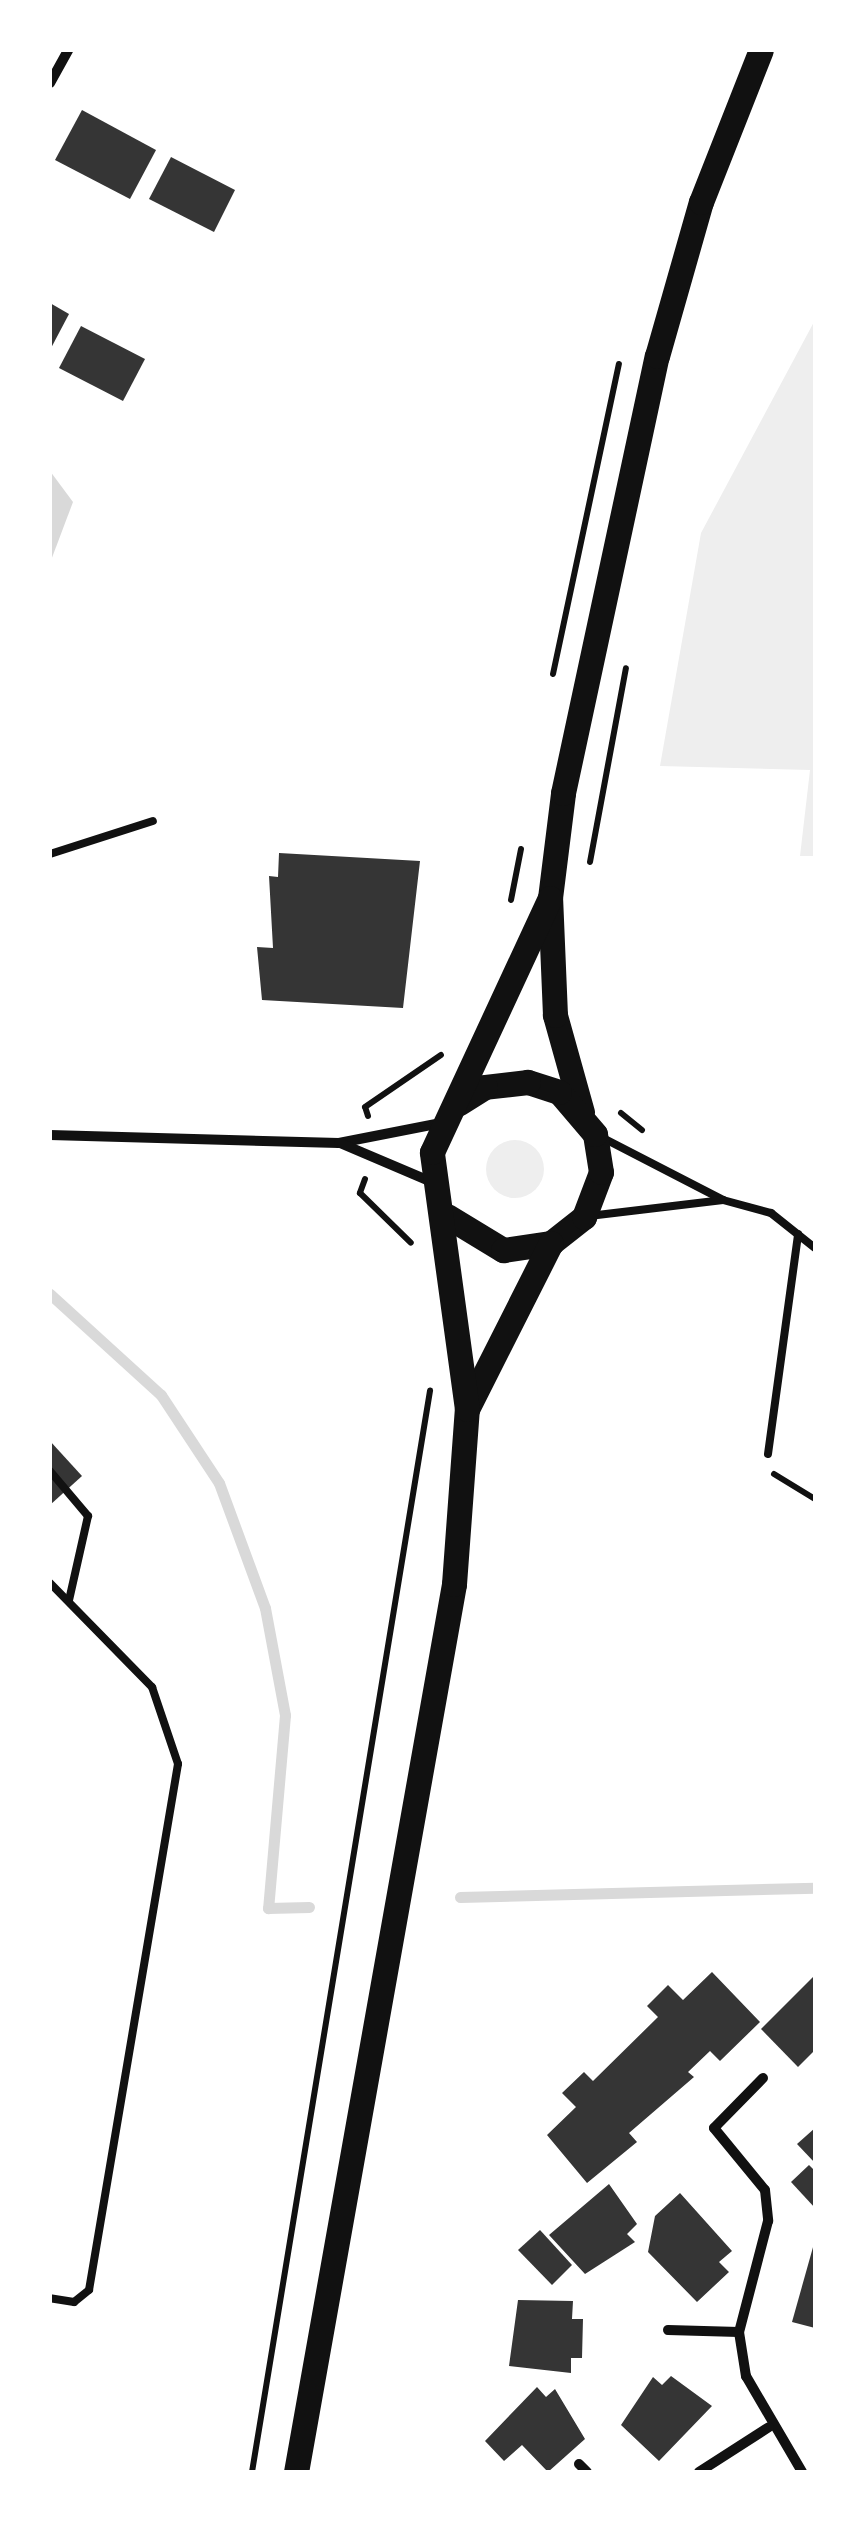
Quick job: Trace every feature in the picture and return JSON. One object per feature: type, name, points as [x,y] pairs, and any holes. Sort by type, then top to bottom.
[{"type":"main road","points":[[467,1409],[551,1243],[584,1217],[601,1172],[555,1015],[550,898],[563,793],[658,356],[701,202],[761,50]]},
{"type":"main road","points":[[296,2472],[454,1584],[467,1409],[447,1216],[432,1182],[451,1113],[550,898]]},
{"type":"main road","points":[[451,1113],[485,1087],[528,1082],[588,1123]]},
{"type":"main road","points":[[447,1216],[503,1250],[551,1243]]},
{"type":"street","points":[[50,83],[68,50]]},
{"type":"street","points":[[50,1135],[340,1143],[451,1113]]},
{"type":"street","points":[[340,1143],[432,1182]]},
{"type":"street","points":[[764,2078],[714,2128],[766,2190],[768,2221],[739,2332],[770,2427],[802,2472]]},
{"type":"street","points":[[668,2330],[739,2332]]},
{"type":"street","points":[[699,2472],[770,2427]]},
{"type":"lane","points":[[50,854],[154,821]]},
{"type":"lane","points":[[588,1123],[723,1200],[770,1213],[815,1248]]},
{"type":"lane","points":[[584,1217],[723,1200]]},
{"type":"lane","points":[[768,1454],[798,1234]]},
{"type":"lane","points":[[50,1471],[88,1516],[69,1600]]},
{"type":"lane","points":[[50,1583],[152,1687],[178,1764],[89,2290],[74,2302],[50,2298]]},
{"type":"path","points":[[768,1454],[781,1484],[815,1499]]},
{"type":"shaded area","points":[[815,320],[815,856],[800,856],[810,770],[660,766],[701,533]]},
{"type":"shaded area","points":[[50,471],[73,502],[50,563]]},
{"type":"shaded area","points":[[515,1140],[535,1149],[544,1169],[535,1189],[515,1198],[495,1189],[486,1169],[495,1149]]},
{"type":"building","points":[[82,110],[156,150],[130,199],[55,160]]},
{"type":"building","points":[[171,157],[235,190],[214,232],[149,199]]},
{"type":"building","points":[[50,303],[69,314],[50,350]]},
{"type":"building","points":[[81,326],[145,359],[123,401],[59,368]]},
{"type":"building","points":[[279,853],[420,861],[403,1008],[262,1000],[257,947],[273,948],[269,876],[278,877]]},
{"type":"building","points":[[50,1441],[82,1476],[50,1505]]},
{"type":"building","points":[[712,1972],[760,2022],[720,2061],[710,2051],[688,2072],[694,2077],[629,2133],[637,2142],[587,2183],[547,2135],[576,2107],[562,2093],[584,2072],[593,2081],[658,2017],[647,2006],[668,1985],[683,2000]]},
{"type":"building","points":[[815,1975],[815,2050],[798,2067],[761,2029]]},
{"type":"building","points":[[815,2128],[815,2163],[797,2144]]},
{"type":"building","points":[[809,2165],[815,2171],[815,2208],[791,2182]]},
{"type":"building","points":[[609,2184],[637,2224],[627,2234],[635,2242],[585,2274],[549,2235]]},
{"type":"building","points":[[680,2193],[732,2251],[719,2262],[729,2272],[697,2302],[648,2252],[655,2216]]},
{"type":"building","points":[[540,2230],[572,2265],[552,2285],[518,2250]]},
{"type":"building","points":[[815,2240],[815,2328],[792,2322]]},
{"type":"building","points":[[518,2300],[573,2301],[572,2319],[583,2319],[582,2358],[571,2358],[571,2373],[509,2366]]},
{"type":"building","points":[[671,2376],[712,2406],[659,2461],[621,2425],[653,2377],[662,2385]]},
{"type":"building","points":[[537,2387],[546,2397],[555,2389],[585,2439],[548,2472],[522,2445],[504,2461],[485,2441]]},
{"type":"waterway","points":[[50,1294],[161,1395],[219,1483],[265,1608],[285,1715],[268,1908],[309,1907]]},
{"type":"waterway","points":[[460,1897],[815,1888]]}]
